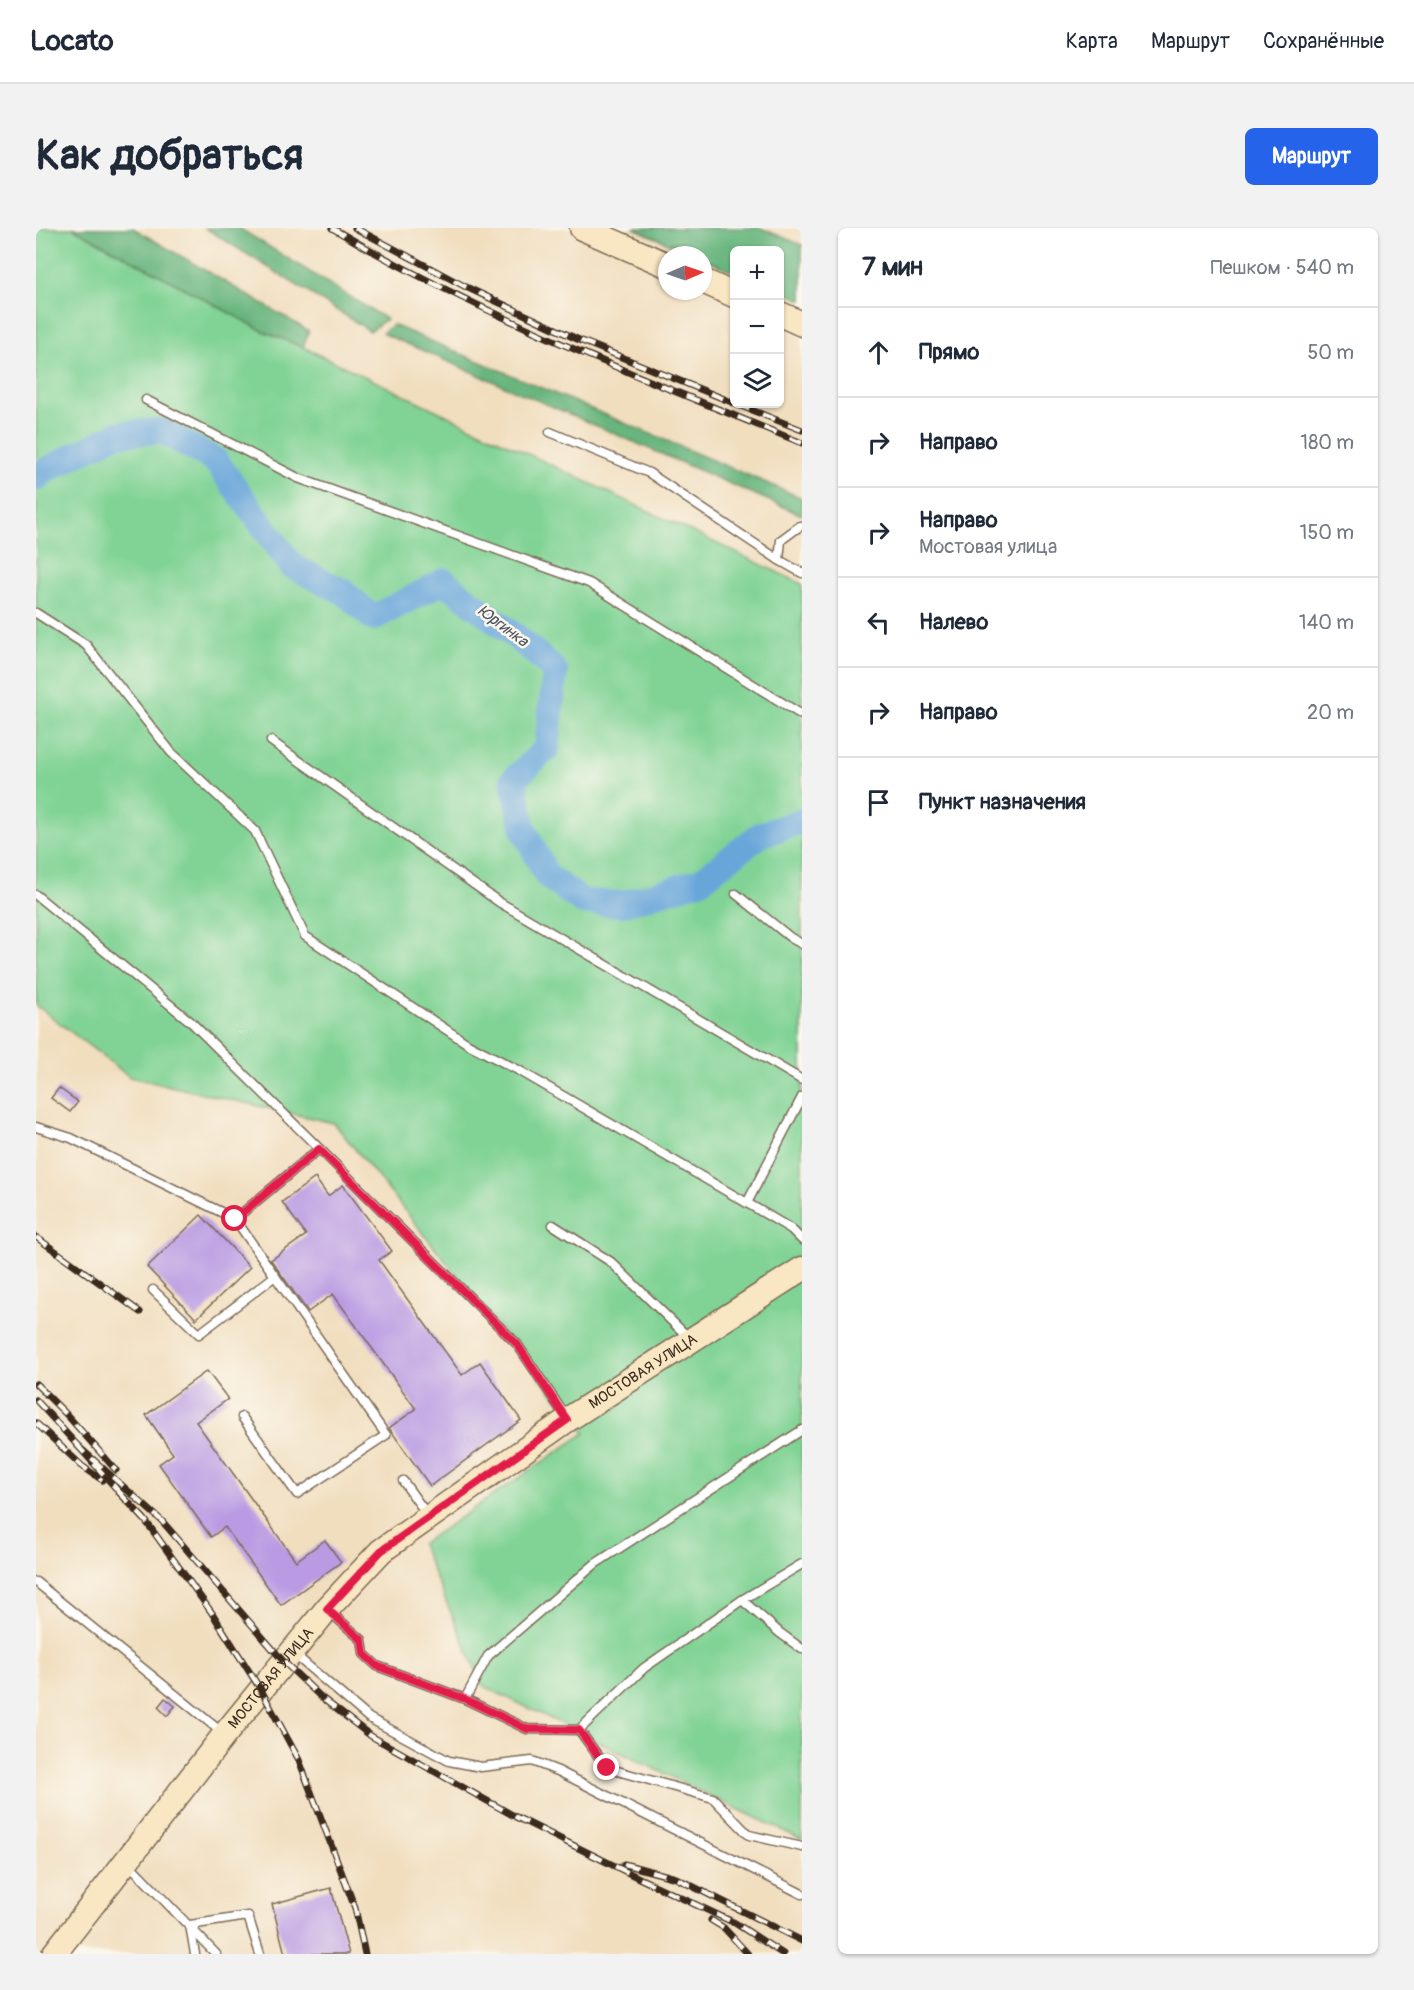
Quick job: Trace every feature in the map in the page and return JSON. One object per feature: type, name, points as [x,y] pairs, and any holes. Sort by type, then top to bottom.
[{"type":"street","points":[[582,228],[658,261]]},
{"type":"street","points":[[712,285],[730,293]]},
{"type":"street","points":[[784,316],[802,324]]},
{"type":"street","name":"МОСТОВАЯ УЛИЦА","points":[[54,1954],[291,1652],[381,1551],[567,1420],[802,1269]]},
{"type":"lane","points":[[146,400],[298,478],[589,583],[802,715]]},
{"type":"lane","points":[[550,432],[649,473],[802,573]]},
{"type":"lane","points":[[779,560],[781,540],[802,526]]},
{"type":"lane","points":[[36,613],[86,645],[171,752],[255,831],[305,936],[468,1044],[520,1071],[747,1203],[791,1229],[802,1240]]},
{"type":"lane","points":[[272,741],[500,902],[802,1080]]},
{"type":"lane","points":[[736,894],[791,938],[802,944]]},
{"type":"lane","points":[[36,895],[190,1022],[517,1344],[567,1420]]},
{"type":"lane","points":[[747,1203],[802,1097]]},
{"type":"lane","points":[[36,1127],[71,1138],[235,1219],[386,1435],[297,1494],[242,1417]]},
{"type":"lane","points":[[235,1219],[319,1149]]},
{"type":"lane","points":[[553,1225],[611,1262],[692,1340]]},
{"type":"lane","points":[[153,1290],[199,1334],[275,1276]]},
{"type":"lane","points":[[465,1699],[488,1656],[595,1564],[802,1430]]},
{"type":"lane","points":[[403,1481],[428,1517]]},
{"type":"lane","points":[[327,1609],[362,1640],[364,1654],[377,1666],[465,1699],[527,1729],[579,1730],[644,1668],[742,1600],[802,1564]]},
{"type":"lane","points":[[36,1582],[225,1734]]},
{"type":"lane","points":[[742,1600],[802,1649]]},
{"type":"lane","points":[[291,1652],[369,1718],[448,1761],[481,1767],[532,1761],[558,1771],[802,1894]]},
{"type":"lane","points":[[579,1730],[607,1768],[712,1798],[750,1835],[802,1847]]},
{"type":"lane","points":[[126,1861],[216,1954]]},
{"type":"lane","points":[[190,1925],[248,1916],[260,1954]]},
{"type":"lane","points":[[190,1925],[195,1954]]},
{"type":"green space","points":[[36,228],[73,228],[263,331],[303,347],[802,584],[802,1840],[483,1686],[421,1544],[585,1433],[334,1123],[130,1077],[36,1005]]},
{"type":"green space","points":[[73,228],[133,228],[309,331],[303,347],[263,331]]},
{"type":"green space","points":[[205,228],[239,228],[386,319],[370,331]]},
{"type":"green space","points":[[633,228],[761,228],[802,245],[802,300],[784,293],[784,246],[730,246],[730,270],[712,262],[712,246],[675,246]]},
{"type":"green space","points":[[393,325],[802,498],[802,515],[382,333]]},
{"type":"building","points":[[59,1088],[78,1102],[70,1112],[51,1098]]},
{"type":"building","points":[[315,1178],[328,1196],[343,1185],[392,1251],[379,1260],[462,1375],[480,1362],[521,1420],[430,1486],[389,1428],[416,1409],[333,1294],[308,1312],[271,1260],[306,1235],[282,1202]]},
{"type":"building","points":[[201,1215],[250,1267],[196,1319],[147,1267]]},
{"type":"building","points":[[207,1371],[228,1399],[196,1422],[296,1561],[325,1540],[341,1562],[281,1605],[225,1527],[211,1537],[159,1464],[173,1454],[146,1415]]},
{"type":"building","points":[[165,1698],[175,1706],[167,1716],[158,1707]]},
{"type":"building","points":[[331,1888],[349,1954],[285,1954],[272,1904]]},
{"type":"waterway","name":"Юргинка","points":[[36,478],[48,469],[117,434],[162,431],[215,460],[292,566],[344,592],[373,618],[444,581],[515,636],[555,671],[547,748],[513,780],[524,830],[547,876],[583,902],[622,904],[700,881],[760,835],[802,821]]},
{"type":"railway","points":[[332,228],[388,260],[504,318],[622,370],[802,443]]},
{"type":"railway","points":[[355,228],[466,287],[577,339],[730,401]]},
{"type":"railway","points":[[746,408],[802,430]]},
{"type":"railway","points":[[36,1237],[140,1312]]},
{"type":"railway","points":[[36,1384],[116,1470]]},
{"type":"railway","points":[[36,1400],[78,1446]]},
{"type":"railway","points":[[36,1423],[82,1466],[102,1480]]},
{"type":"railway","points":[[122,1495],[78,1446],[162,1521],[284,1662],[322,1698],[371,1736],[516,1817],[735,1923],[783,1954]]},
{"type":"railway","points":[[119,1492],[145,1520],[212,1613],[261,1690],[299,1760],[355,1908],[365,1954]]},
{"type":"railway","points":[[624,1864],[676,1878],[802,1941]]},
{"type":"railway","points":[[711,1920],[724,1928],[748,1954]]},
{"type":"route","points":[[235,1219],[319,1149],[517,1344],[567,1420],[381,1551],[327,1609],[362,1640],[364,1654],[377,1666],[465,1699],[527,1729],[579,1730],[607,1768]]}]
